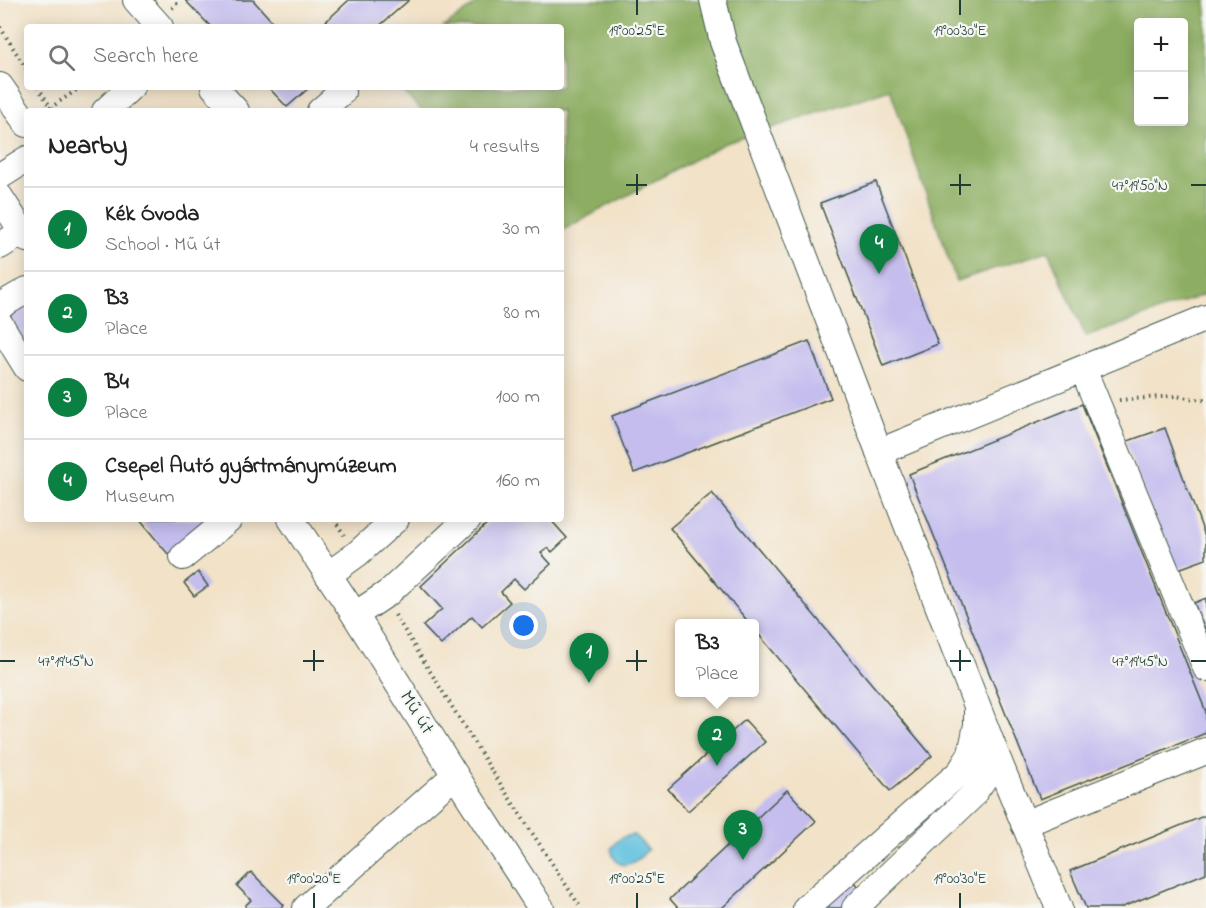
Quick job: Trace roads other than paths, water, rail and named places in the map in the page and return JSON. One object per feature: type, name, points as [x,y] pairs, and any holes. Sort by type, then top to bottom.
[{"type":"street","points":[[136,0],[157,24]]},
{"type":"street","points":[[696,0],[723,42]]},
{"type":"street","points":[[713,0],[723,42],[879,452],[977,707],[1059,908]]},
{"type":"street","points":[[0,86],[24,120]]},
{"type":"street","points":[[108,108],[128,90]]},
{"type":"street","points":[[217,90],[233,108]]},
{"type":"street","points":[[323,108],[342,92]]},
{"type":"street","points":[[0,177],[24,161]]},
{"type":"street","points":[[0,197],[24,233]]},
{"type":"street","points":[[0,246],[24,235]]},
{"type":"street","points":[[0,306],[24,292]]},
{"type":"street","points":[[879,452],[1206,318]]},
{"type":"street","points":[[0,324],[24,363]]},
{"type":"street","points":[[1083,369],[1206,668]]},
{"type":"street","points":[[183,557],[225,522]]},
{"type":"street","name":"Mű út","points":[[293,522],[355,615],[454,775],[541,908]]},
{"type":"street","points":[[328,575],[357,554],[393,522]]},
{"type":"street","points":[[355,615],[383,596],[465,522]]},
{"type":"street","points":[[806,908],[960,772],[971,754],[977,725],[977,707]]},
{"type":"street","points":[[855,908],[971,797],[985,777],[994,750]]},
{"type":"street","points":[[1024,824],[1206,751]]},
{"type":"street","points":[[306,908],[454,775]]},
{"type":"water","points":[[634,835],[648,849],[633,862],[622,864],[618,862],[611,849],[620,839]]},
{"type":"place","name":"Csepel Autó gyártmánymúzeum","points":[[879,274]]},
{"type":"place","name":"Kék Óvoda","points":[[589,683]]},
{"type":"place","name":"B3","points":[[717,766]]},
{"type":"place","name":"B4","points":[[743,860]]}]
